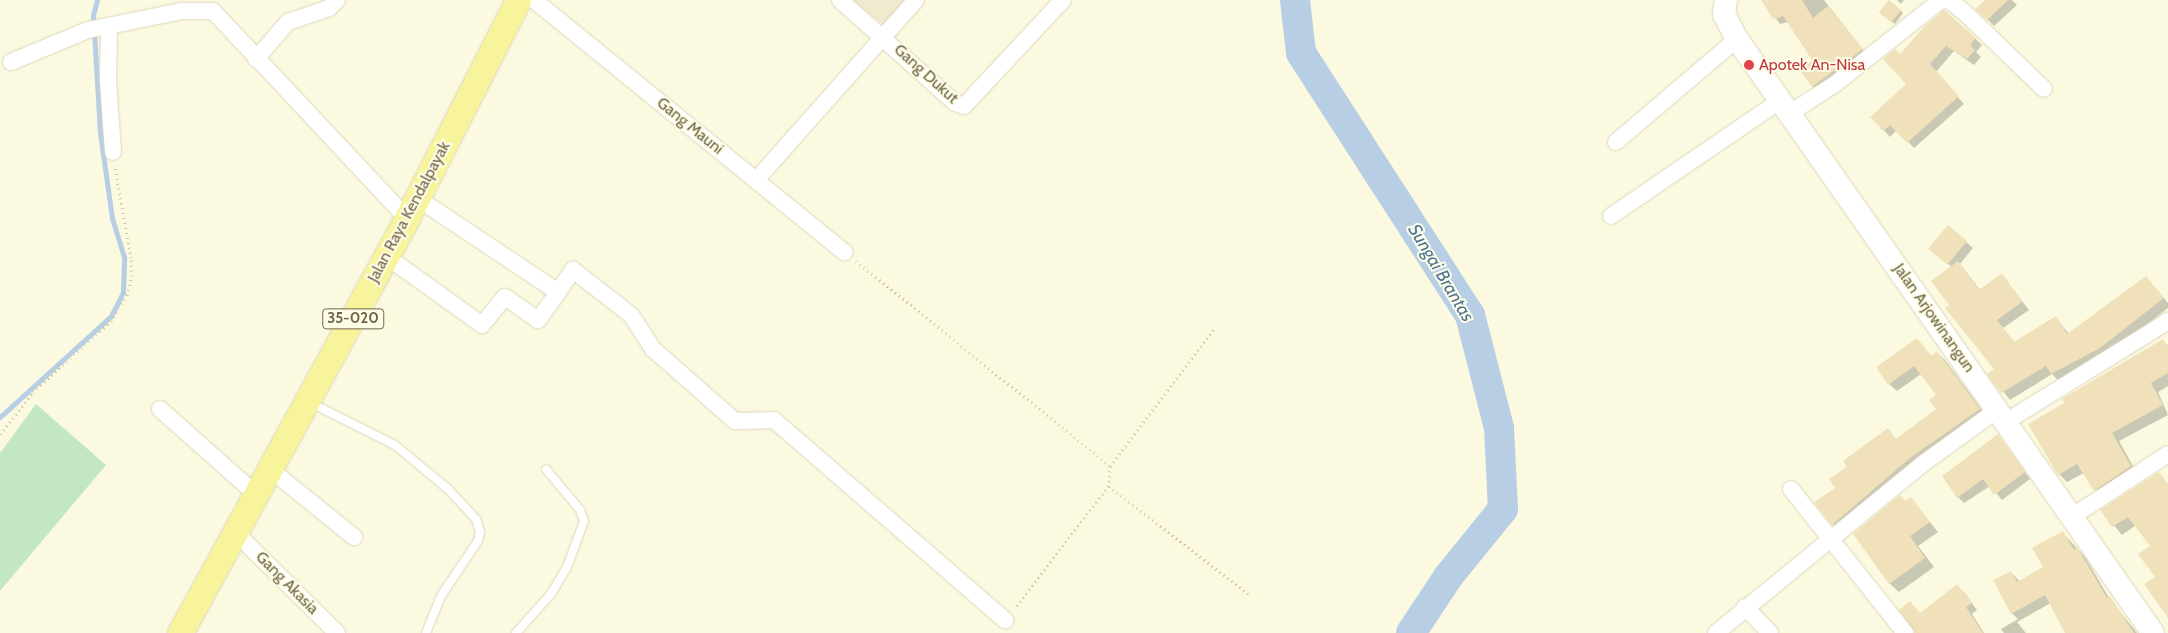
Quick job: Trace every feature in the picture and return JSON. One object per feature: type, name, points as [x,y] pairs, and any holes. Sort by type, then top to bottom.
[{"type":"main road","name":"Jalan Raya Kendalpayak","points":[[180,633],[271,470],[412,208],[518,0]]},
{"type":"main road","name":"Jalan Arjowinangun","points":[[1726,0],[1724,14],[1737,39],[2003,415],[2153,633]]},
{"type":"street","points":[[256,59],[288,22],[329,8],[337,0]]},
{"type":"street","name":"Gang Mauni","points":[[534,0],[757,179],[844,252]]},
{"type":"street","points":[[757,179],[883,36],[840,0]]},
{"type":"street","name":"Gang Dukut","points":[[916,0],[883,36],[954,102],[964,106],[1063,0]]},
{"type":"street","points":[[1611,216],[1786,106],[1835,84],[1941,0],[1950,1],[1963,12],[2044,89]]},
{"type":"street","points":[[11,62],[88,30],[217,5],[226,22],[256,59],[412,208],[558,292]]},
{"type":"street","points":[[107,27],[108,80],[113,152]]},
{"type":"street","points":[[1616,142],[1737,39]]},
{"type":"street","points":[[386,256],[482,325],[505,297],[538,320],[573,270],[631,315],[653,349],[735,421],[774,420],[1005,620]]},
{"type":"street","points":[[1716,633],[1745,607],[1830,541],[1921,465],[2003,415],[2168,321]]},
{"type":"street","points":[[160,409],[257,495]]},
{"type":"street","points":[[2073,516],[2168,454]]},
{"type":"street","points":[[271,470],[354,537]]},
{"type":"street","points":[[1791,490],[1905,633]]},
{"type":"street","name":"Gang Akasia","points":[[236,533],[337,633]]},
{"type":"street","points":[[1745,607],[1770,633]]},
{"type":"lane","points":[[308,401],[396,445],[448,489],[476,519],[480,532],[478,541],[441,596],[426,633]]},
{"type":"lane","points":[[516,633],[551,594],[567,567],[584,521],[580,510],[546,469]]},
{"type":"path","points":[[0,434],[33,392],[112,322],[127,296],[132,276],[131,258],[117,195],[113,152]]},
{"type":"path","points":[[844,252],[1110,466]]},
{"type":"path","points":[[1005,620],[1109,486],[1110,466],[1215,327]]},
{"type":"path","points":[[1109,486],[1248,594]]},
{"type":"shaded area","points":[[852,0],[910,0],[886,27]]},
{"type":"green space","points":[[36,404],[106,465],[0,591],[0,453]]},
{"type":"building","points":[[1761,0],[1802,0],[1813,18],[1828,6],[1863,49],[1812,87],[1799,69],[1812,60],[1783,16],[1773,19]]},
{"type":"building","points":[[1889,0],[1901,10],[1891,23],[1879,12]]},
{"type":"building","points":[[1985,0],[2008,0],[1987,20],[1975,9]]},
{"type":"building","points":[[1944,10],[1976,38],[1970,45],[1975,50],[1967,59],[1946,46],[1930,64],[1959,96],[1907,143],[1890,125],[1883,131],[1870,117],[1906,84],[1883,59],[1895,49],[1900,54],[1924,27]]},
{"type":"building","points":[[1948,225],[1967,241],[1947,265],[1928,249]]},
{"type":"building","points":[[1958,261],[1979,290],[2002,273],[2022,302],[1997,320],[2014,342],[2056,316],[2067,334],[2146,276],[2164,298],[2100,348],[2051,374],[2046,366],[2001,393],[1987,374],[1994,369],[1945,308],[1949,305],[1931,281]]},
{"type":"building","points":[[1917,338],[1931,356],[1937,351],[1980,409],[1910,458],[1832,525],[1814,502],[1835,488],[1829,479],[1847,467],[1843,461],[1888,428],[1896,439],[1936,409],[1929,400],[1936,395],[1914,366],[1888,385],[1876,367]]},
{"type":"building","points":[[2163,339],[2168,347],[2168,373],[2151,383],[2163,405],[2112,433],[2131,466],[2094,491],[2077,464],[2058,475],[2028,424],[2064,403],[2062,399]]},
{"type":"building","points":[[1998,434],[2025,472],[1994,495],[1983,479],[1957,498],[1942,476]]},
{"type":"building","points":[[2159,472],[2168,484],[2168,618],[2144,584],[2155,577],[2138,554],[2150,546],[2128,517],[2112,527],[2100,510]]},
{"type":"building","points":[[1900,495],[1905,501],[1911,497],[1930,522],[1910,536],[1925,558],[1889,584],[1853,534]]},
{"type":"building","points":[[2063,531],[2074,550],[2077,548],[2080,552],[2107,598],[2110,596],[2134,633],[2065,633],[2045,595],[2011,614],[1993,580],[2011,571],[2017,582],[2043,567],[2032,548]]},
{"type":"building","points":[[1957,584],[1972,603],[1966,607],[1983,633],[1915,633],[1899,610],[1910,601],[1920,613]]},
{"type":"waterway","points":[[0,417],[111,316],[123,292],[124,257],[112,218],[100,133],[93,15],[97,0]]},
{"type":"waterway","name":"Sungai Brantas","points":[[1295,0],[1301,53],[1470,315],[1499,428],[1503,509],[1448,577],[1411,633]]},
{"type":"place","name":"Apotek An-Nisa","points":[[1749,65]]}]
